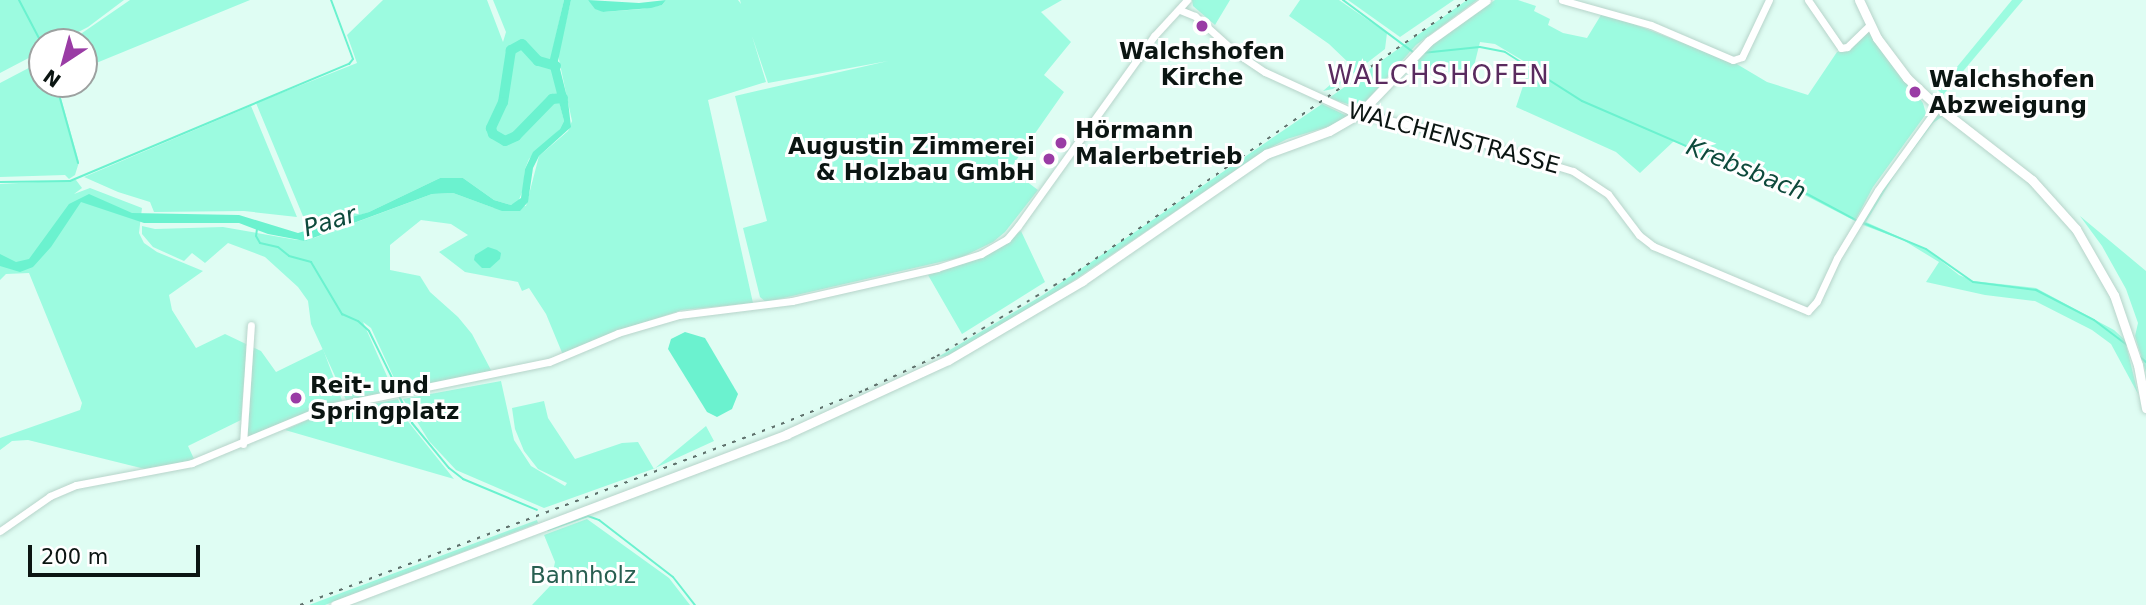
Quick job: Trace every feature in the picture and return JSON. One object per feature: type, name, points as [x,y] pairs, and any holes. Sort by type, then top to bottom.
[{"type":"street","points":[[335,605],[788,434],[904,381],[990,337],[1046,303],[1266,154],[1329,131],[1359,114],[1422,48],[1486,0]]},
{"type":"street","points":[[1562,0],[1651,25],[1733,60],[1741,58],[1769,0]]},
{"type":"street","points":[[1808,0],[1841,48],[1847,47],[1870,24]]},
{"type":"street","points":[[1859,0],[1870,24],[1896,64],[1938,107],[2014,164],[2064,213],[2105,274],[2138,365],[2146,408]]},
{"type":"street","points":[[0,531],[50,496],[76,485],[192,463],[324,408],[534,366],[564,357],[618,333],[679,315],[792,301],[937,268],[993,248],[1018,226],[1154,36],[1184,4]]},
{"type":"street","name":"WALCHENSTRASSE","points":[[1184,4],[1235,52],[1265,72],[1359,114],[1461,137],[1573,171],[1608,194],[1639,235],[1653,246],[1804,310],[1812,310],[1818,301],[1837,258],[1878,190],[1938,107]]},
{"type":"street","points":[[243,444],[251,325]]},
{"type":"green space","points":[[0,0],[124,0],[86,28],[28,28],[28,58],[0,73]]},
{"type":"green space","points":[[130,0],[250,0],[98,62],[98,28],[89,28]]},
{"type":"green space","points":[[383,0],[487,0],[503,42],[506,32],[493,0],[564,0],[550,62],[564,121],[560,129],[529,159],[518,202],[511,205],[494,200],[463,178],[440,178],[369,212],[317,230],[313,231],[305,221],[256,103],[357,63],[347,35]]},
{"type":"green space","points":[[571,0],[588,0],[603,12],[642,9],[662,5],[666,0],[738,0],[741,4],[740,0],[1062,0],[1041,12],[1071,42],[1044,75],[1064,92],[1010,169],[1038,190],[1005,232],[993,242],[962,257],[766,302],[760,297],[743,228],[767,221],[735,96],[888,61],[768,83],[752,36],[766,82],[708,100],[753,303],[682,310],[618,331],[563,355],[546,314],[529,288],[522,291],[518,282],[465,272],[439,252],[468,235],[451,224],[421,220],[390,245],[390,270],[420,276],[430,292],[458,317],[472,334],[492,372],[400,391],[371,328],[363,322],[394,392],[347,402],[311,324],[308,301],[298,287],[265,257],[228,243],[205,263],[192,253],[184,261],[153,247],[142,234],[142,226],[155,229],[223,227],[297,240],[314,238],[432,194],[453,193],[494,208],[526,206],[539,156],[568,131],[572,121],[558,55]]},
{"type":"green space","points":[[1192,0],[1230,0],[1215,25],[1193,6]]},
{"type":"green space","points":[[1300,0],[1339,0],[1387,33],[1385,49],[1333,89],[1323,91],[1352,66],[1329,44],[1289,16]]},
{"type":"green space","points":[[1348,0],[1454,0],[1400,37]]},
{"type":"green space","points":[[1467,0],[1477,0],[1416,45],[1360,108],[1329,98]]},
{"type":"green space","points":[[1495,0],[1518,0],[1536,6],[1534,11],[1550,19],[1548,25],[1563,33],[1587,38],[1601,15],[1618,18],[1735,63],[1767,82],[1808,95],[1837,52],[1847,49],[1867,30],[1923,103],[1926,114],[1873,187],[1855,221],[1795,190],[1722,165],[1674,141],[1640,173],[1616,152],[1516,107],[1530,65],[1495,44],[1480,42],[1472,74],[1410,69],[1431,46]]},
{"type":"green space","points":[[2012,0],[2023,0],[1943,95],[1938,90]]},
{"type":"green space","points":[[28,68],[28,98],[61,98],[79,162],[75,175],[69,179],[65,175],[0,177],[0,83]]},
{"type":"green space","points":[[1322,104],[1347,116],[1330,126],[1287,139],[1264,151],[1045,300],[947,356],[938,357],[1043,295]]},
{"type":"green space","points":[[251,106],[297,217],[244,211],[154,212],[150,202],[84,177]]},
{"type":"green space","points":[[1935,115],[1943,116],[1933,123],[1897,171],[1866,222],[1926,249],[1959,275],[1973,281],[2036,288],[2114,330],[2125,340],[2138,394],[2111,344],[2092,330],[2035,301],[1985,295],[1926,282],[1939,262],[1903,240],[1860,224],[1880,187]]},
{"type":"green space","points":[[76,180],[82,188],[74,194],[90,188],[142,208],[139,233],[144,243],[157,252],[203,271],[169,295],[172,310],[196,348],[225,334],[261,351],[276,372],[323,349],[343,403],[250,440],[244,435],[244,380],[241,420],[188,446],[195,461],[145,469],[28,440],[12,441],[0,450],[0,438],[80,410],[82,403],[29,273],[6,274],[0,280],[0,184]]},
{"type":"green space","points":[[2080,216],[2146,271],[2146,372],[2135,336],[2138,323],[2126,289],[2102,246]]},
{"type":"green space","points":[[1021,231],[1045,282],[962,334],[928,275],[980,257]]},
{"type":"green space","points":[[501,381],[514,440],[531,466],[565,486],[567,483],[538,469],[524,451],[515,429],[512,408],[544,401],[548,418],[575,459],[622,443],[638,442],[654,469],[544,508],[456,470],[429,441],[403,399]]},
{"type":"green space","points":[[398,399],[406,419],[454,479],[285,430],[321,414]]},
{"type":"green space","points":[[706,426],[714,441],[655,468]]},
{"type":"green space","name":"Bannholz","points":[[587,519],[669,578],[690,605],[532,605],[550,586],[555,562],[544,535]]},
{"type":"green space","points":[[537,520],[538,523],[325,605],[309,605]]},
{"type":"shaded area","points":[[564,0],[571,0],[558,61],[571,127],[539,156],[533,168],[528,202],[520,211],[502,211],[453,193],[432,194],[305,241],[268,234],[239,223],[144,223],[81,202],[51,247],[33,267],[20,272],[0,266],[0,254],[16,262],[29,259],[69,204],[89,194],[132,213],[239,215],[298,233],[369,212],[440,178],[463,178],[494,200],[511,205],[521,198],[525,169],[533,152],[560,129],[564,121],[549,63]]},
{"type":"shaded area","points":[[588,0],[639,3],[666,0],[662,5],[651,8],[603,12],[595,9]]},
{"type":"shaded area","points":[[488,247],[501,253],[500,259],[490,268],[482,268],[474,260],[475,255]]},
{"type":"shaded area","points":[[685,332],[705,338],[738,394],[732,409],[717,417],[707,412],[668,349],[671,339]]},
{"type":"waterway","points":[[19,0],[34,28]]},
{"type":"waterway","points":[[0,182],[70,181],[349,64],[353,59],[331,0]]},
{"type":"waterway","name":"Krebsbach","points":[[1343,0],[1413,52]]},
{"type":"waterway","name":"Paar","points":[[556,66],[538,61],[522,44],[511,50],[503,102],[491,128],[493,134],[505,141],[516,136],[552,99],[563,98]]},
{"type":"waterway","name":"Krebsbach","points":[[1422,53],[1480,47],[1505,52],[1582,101],[1723,162],[1796,188],[1856,220]]},
{"type":"waterway","points":[[60,98],[78,163]]},
{"type":"waterway","name":"Krebsbach","points":[[1861,222],[1926,249],[1973,282],[2036,290],[2094,320],[2127,345]]},
{"type":"waterway","points":[[257,229],[256,236],[260,243],[278,247],[289,256],[311,262],[342,314],[358,321],[369,331],[397,388]]},
{"type":"waterway","name":"Krebsbach","points":[[2139,356],[2146,362]]},
{"type":"waterway","points":[[400,398],[412,423],[449,468],[463,479],[537,510]]},
{"type":"waterway","points":[[548,530],[588,516],[599,520],[673,577],[695,605]]},
{"type":"railway","points":[[300,605],[781,424],[865,390],[937,356],[1078,271],[1467,0]]},
{"type":"place","name":"Walchshofen Kirche","points":[[1202,26]]},
{"type":"place","name":"Walchshofen Abzweigung","points":[[1915,92]]},
{"type":"place","name":"Hörmann Malerbetrieb","points":[[1061,143]]},
{"type":"place","name":"Augustin Zimmerei & Holzbau GmbH","points":[[1049,159]]},
{"type":"place","name":"Reit- und Springplatz","points":[[296,398]]},
{"type":"district","name":"WALCHSHOFEN","points":[[1439,76]]}]
